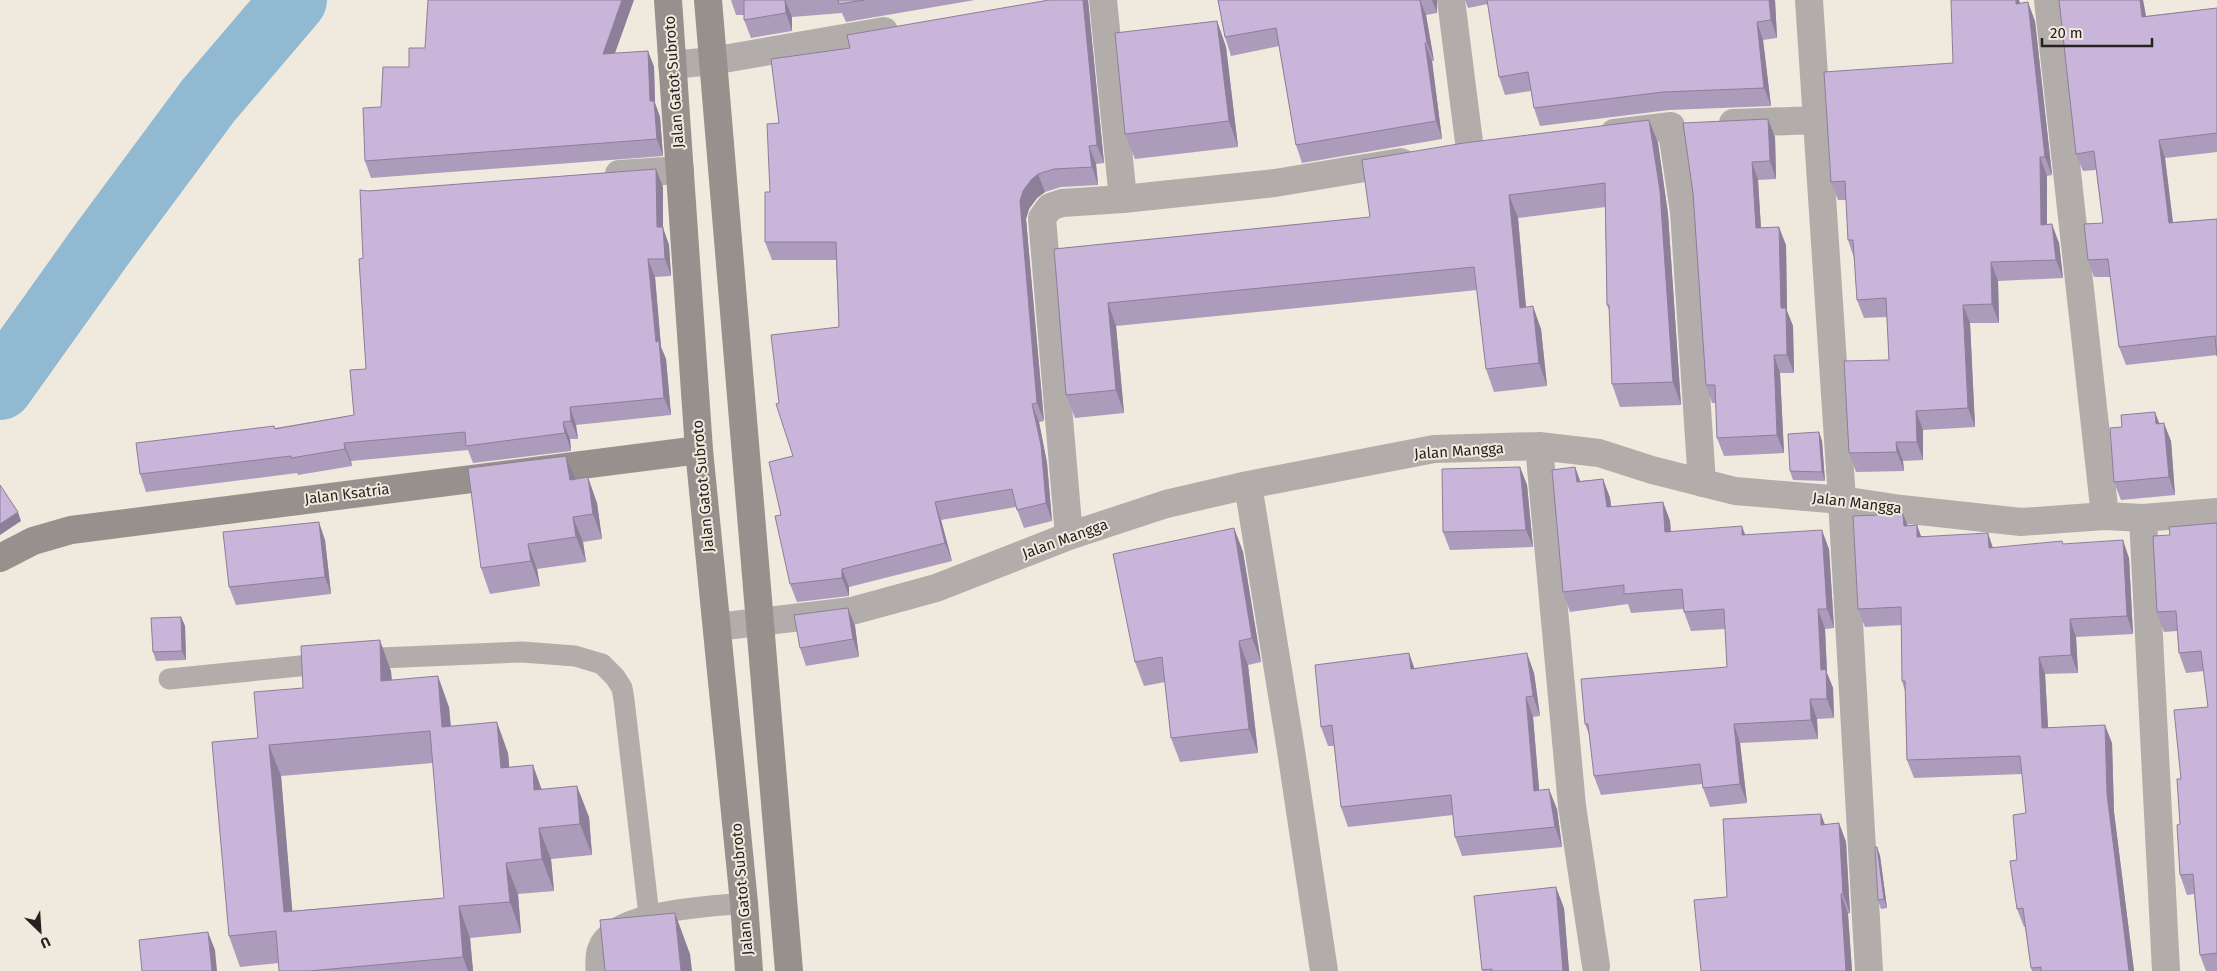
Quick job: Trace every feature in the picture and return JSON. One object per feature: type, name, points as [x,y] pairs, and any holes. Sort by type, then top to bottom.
[{"type":"street","name":"Jalan Gatot Subroto","points":[[668,0],[699,450],[744,903],[749,971]]},
{"type":"street","points":[[708,0],[789,971]]},
{"type":"street","points":[[1103,0],[1123,199]]},
{"type":"street","points":[[1452,0],[1460,152],[1498,147]]},
{"type":"street","points":[[1809,0],[1842,500],[1869,971]]},
{"type":"street","points":[[2048,0],[2105,516]]},
{"type":"street","points":[[672,64],[712,61],[909,27]]},
{"type":"street","points":[[1585,136],[1671,126],[1817,120]]},
{"type":"street","points":[[1671,126],[1684,212],[1702,483]]},
{"type":"street","points":[[1069,536],[1042,218],[1050,207],[1062,203],[1123,199],[1275,183],[1421,158]]},
{"type":"street","points":[[591,176],[680,170]]},
{"type":"street","points":[[1540,446],[1572,806],[1596,966]]},
{"type":"street","name":"Jalan Mangga","points":[[717,627],[760,624],[852,611],[936,588],[1069,536],[1166,504],[1248,485],[1434,449],[1540,446],[1599,453],[1735,491],[1842,500],[1901,509],[2022,522],[2105,516],[2143,518],[2217,512]]},
{"type":"street","name":"Jalan Ksatria","points":[[0,558],[33,541],[71,530],[699,450]]},
{"type":"street","points":[[1248,485],[1324,971]]},
{"type":"street","points":[[2143,518],[2166,971]]},
{"type":"lane","points":[[168,679],[380,658],[522,652],[575,656],[602,664],[615,677],[622,688],[649,915]]},
{"type":"lane","points":[[596,971],[598,947],[609,932],[618,926],[649,915],[744,903]]},
{"type":"building","points":[[428,0],[622,0],[603,54],[648,51],[650,101],[654,101],[657,139],[365,161],[363,108],[381,107],[383,67],[409,67],[409,48],[425,48]]},
{"type":"building","points":[[744,0],[785,0],[786,13],[744,20]]},
{"type":"building","points":[[838,0],[864,0],[839,4]]},
{"type":"building","points":[[1049,0],[1083,0],[1097,145],[1089,146],[1092,167],[1054,169],[1038,174],[1023,191],[1020,201],[1037,403],[1032,404],[1041,445],[1046,503],[1017,510],[1012,489],[935,502],[945,543],[842,569],[842,578],[790,584],[775,516],[781,515],[769,462],[793,456],[776,404],[779,403],[771,335],[839,327],[836,242],[765,242],[765,192],[770,192],[767,124],[779,123],[771,59],[850,48],[847,35]]},
{"type":"building","points":[[1218,0],[1420,0],[1436,121],[1296,145],[1276,28],[1225,37]]},
{"type":"building","points":[[1487,0],[1769,0],[1771,20],[1757,22],[1764,88],[1663,92],[1534,108],[1528,72],[1499,77]]},
{"type":"building","points":[[1951,0],[2016,0],[2016,4],[2028,2],[2045,157],[2040,157],[2041,225],[2052,224],[2056,260],[1991,262],[1992,304],[1963,305],[1968,408],[1916,411],[1917,442],[1896,442],[1897,452],[1849,453],[1844,361],[1889,360],[1886,298],[1857,300],[1853,240],[1848,240],[1845,181],[1831,182],[1824,72],[1953,63]]},
{"type":"building","points":[[2059,0],[2140,0],[2142,17],[2217,8],[2217,133],[2159,140],[2169,223],[2217,219],[2217,356],[2215,336],[2119,347],[2108,259],[2088,260],[2084,224],[2103,223],[2094,151],[2076,154]]},
{"type":"building","points":[[1217,21],[1229,121],[1125,134],[1115,33]]},
{"type":"building","points":[[1768,119],[1770,161],[1752,162],[1756,228],[1779,227],[1781,308],[1786,308],[1787,355],[1774,355],[1777,435],[1717,438],[1715,385],[1706,385],[1693,193],[1683,123]]},
{"type":"building","points":[[1649,120],[1660,191],[1673,382],[1612,384],[1609,305],[1607,305],[1605,183],[1509,195],[1520,308],[1533,306],[1539,363],[1486,369],[1474,267],[1108,303],[1116,390],[1066,395],[1054,249],[1370,217],[1362,160],[1464,143]]},
{"type":"building","points":[[656,169],[657,227],[663,227],[665,259],[648,259],[656,342],[659,341],[664,398],[570,407],[571,421],[563,422],[565,433],[466,446],[465,432],[344,443],[345,449],[291,458],[291,456],[140,474],[136,443],[274,426],[275,429],[354,415],[350,370],[366,369],[359,259],[363,258],[360,190],[368,191]]},
{"type":"building","points":[[2155,412],[2156,424],[2164,423],[2169,477],[2114,482],[2110,428],[2122,427],[2121,415]]},
{"type":"building","points":[[1819,432],[1822,472],[1790,471],[1788,434]]},
{"type":"building","points":[[566,456],[570,480],[588,477],[593,514],[573,517],[576,537],[528,544],[531,561],[481,568],[468,468]]},
{"type":"building","points":[[1520,467],[1526,530],[1443,532],[1442,469]]},
{"type":"building","points":[[1575,467],[1577,482],[1603,479],[1607,507],[1663,502],[1665,532],[1742,526],[1742,535],[1822,530],[1827,609],[1818,609],[1821,670],[1826,669],[1827,699],[1810,699],[1811,720],[1734,724],[1740,784],[1703,788],[1700,764],[1594,776],[1588,724],[1585,724],[1581,679],[1727,667],[1724,609],[1684,612],[1682,589],[1624,594],[1624,585],[1563,592],[1552,470]]},
{"type":"building","points":[[0,485],[18,512],[0,524]]},
{"type":"building","points":[[1903,514],[1904,526],[1917,525],[1917,537],[1988,533],[1989,548],[2062,541],[2063,544],[2123,540],[2127,616],[2070,619],[2071,655],[2039,657],[2042,728],[2105,725],[2107,794],[2129,971],[2041,971],[2041,967],[2031,968],[2023,908],[2017,909],[2010,861],[2017,860],[2013,815],[2026,813],[2020,756],[1907,760],[1905,681],[1902,681],[1901,607],[1858,609],[1853,516]]},
{"type":"building","points":[[319,522],[325,577],[229,587],[223,532]]},
{"type":"building","points":[[2217,523],[2217,953],[2200,955],[2193,874],[2180,875],[2177,825],[2180,824],[2177,779],[2181,779],[2174,710],[2208,707],[2201,651],[2179,653],[2176,611],[2157,612],[2153,536],[2170,535],[2169,527]]},
{"type":"building","points":[[1234,528],[1252,638],[1239,641],[1249,729],[1171,738],[1162,657],[1135,662],[1113,554]]},
{"type":"building","points":[[848,608],[853,639],[800,648],[794,615]]},
{"type":"building","points":[[181,617],[182,651],[153,652],[151,618]]},
{"type":"building","points":[[380,640],[381,681],[438,676],[442,727],[497,722],[501,768],[533,765],[534,790],[577,786],[580,824],[539,828],[542,859],[506,863],[510,902],[459,906],[463,957],[309,971],[279,971],[276,931],[229,936],[212,742],[258,738],[254,692],[303,688],[301,646]],"holes":[[[430,731],[444,898],[284,912],[269,745]]]},
{"type":"building","points":[[1409,653],[1411,669],[1527,653],[1533,696],[1526,697],[1534,791],[1549,789],[1555,827],[1455,837],[1451,795],[1341,807],[1332,725],[1321,727],[1315,665]]},
{"type":"building","points":[[1821,814],[1821,825],[1839,823],[1846,971],[1701,971],[1694,900],[1727,897],[1723,819]]},
{"type":"building","points":[[1875,847],[1877,847],[1884,899],[1878,900]]},
{"type":"building","points":[[1556,887],[1563,971],[1482,970],[1474,896]]},
{"type":"building","points":[[675,913],[681,971],[605,971],[600,920]]},
{"type":"building","points":[[208,932],[212,971],[142,971],[139,940]]},
{"type":"waterway","points":[[0,387],[102,244],[208,101],[294,0]]}]
